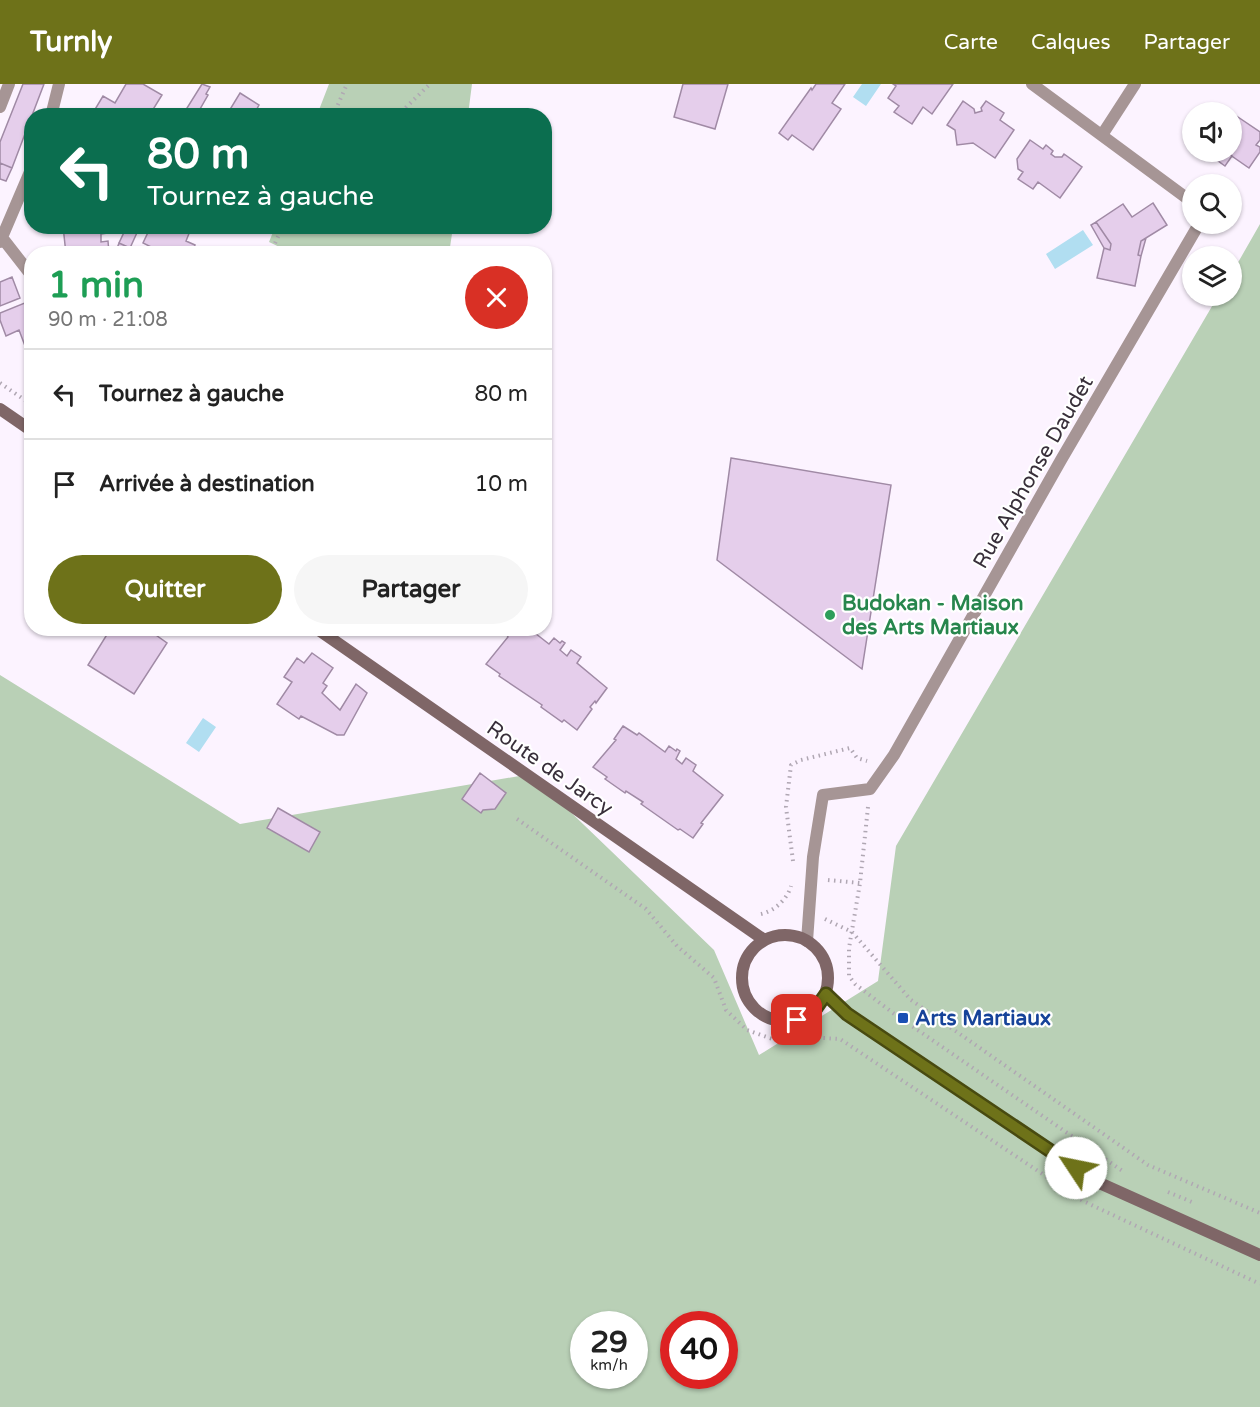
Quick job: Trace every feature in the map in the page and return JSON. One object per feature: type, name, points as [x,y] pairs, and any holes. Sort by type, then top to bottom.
[{"type":"street","points":[[0,107],[9,84]]},
{"type":"street","points":[[53,108],[59,84]]},
{"type":"street","points":[[1032,84],[1182,195]]},
{"type":"street","points":[[1102,135],[1135,84]]},
{"type":"street","points":[[24,185],[1,238],[24,266]]},
{"type":"street","name":"Rue Alphonse Daudet","points":[[870,789],[894,755],[1067,449],[1193,234]]},
{"type":"street","points":[[0,409],[24,426]]},
{"type":"street","name":"Route de Jarcy","points":[[327,636],[763,939]]},
{"type":"street","points":[[807,941],[813,856],[823,795],[870,789]]},
{"type":"street","points":[[778,935],[792,935],[807,941],[819,951],[826,964],[829,979],[826,994],[814,1011],[797,1020],[782,1022],[765,1017],[753,1008],[744,992],[742,977],[745,961],[763,939],[778,935]]},
{"type":"street","points":[[826,994],[847,1014],[1095,1181],[1260,1255]]},
{"type":"path","points":[[336,108],[347,84]]},
{"type":"path","points":[[405,108],[430,84]]},
{"type":"path","points":[[0,383],[24,400]]},
{"type":"path","points":[[793,863],[786,807],[791,765],[801,760],[850,748],[857,758],[872,763],[860,883],[849,948],[849,976],[855,984],[893,1013],[1130,1176]]},
{"type":"path","points":[[517,819],[646,909],[677,946],[714,978],[726,1010],[747,1030],[775,1040],[806,1037],[840,1039],[1083,1201],[1260,1284]]},
{"type":"path","points":[[783,899],[793,904]]},
{"type":"path","points":[[822,918],[852,932],[910,1000],[1148,1165],[1260,1213]]},
{"type":"path","points":[[1165,1191],[1195,1203]]},
{"type":"green space","points":[[329,84],[472,84],[469,108],[320,108]]},
{"type":"green space","points":[[1260,224],[1260,1407],[0,1407],[0,675],[240,824],[531,774],[714,950],[759,1055],[878,981],[896,846],[1212,306],[1242,306],[1242,256]]},
{"type":"green space","points":[[272,234],[452,234],[450,246],[277,246],[269,242]]},
{"type":"water","points":[[862,84],[881,84],[866,106],[853,97]]},
{"type":"water","points":[[1083,230],[1093,245],[1055,269],[1046,254]]},
{"type":"water","points":[[203,718],[216,727],[199,752],[186,743]]},
{"type":"building","points":[[23,84],[44,84],[35,108],[24,108],[24,136],[12,168],[0,163],[0,142]]},
{"type":"building","points":[[126,84],[143,84],[162,95],[154,108],[96,108],[103,96],[115,103]]},
{"type":"building","points":[[202,84],[210,87],[201,108],[187,108]]},
{"type":"building","points":[[683,84],[728,84],[715,129],[674,117]]},
{"type":"building","points":[[816,84],[845,84],[832,103],[841,109],[813,150],[792,135],[788,140],[779,133]]},
{"type":"building","points":[[893,84],[953,84],[932,114],[923,107],[912,124],[894,112],[899,106],[888,98],[896,86]]},
{"type":"building","points":[[240,93],[259,105],[257,108],[231,108]]},
{"type":"building","points":[[963,101],[974,109],[975,113],[982,111],[981,108],[986,101],[1004,113],[1000,120],[1014,130],[995,158],[973,143],[957,145],[955,130],[947,125]]},
{"type":"building","points":[[1242,120],[1260,132],[1260,140],[1256,145],[1260,147],[1260,152],[1249,168],[1240,162]]},
{"type":"building","points":[[1030,140],[1043,149],[1046,145],[1053,151],[1051,154],[1055,157],[1062,157],[1064,154],[1082,167],[1060,198],[1038,182],[1033,189],[1018,179],[1023,172],[1018,169],[1017,159]]},
{"type":"building","points":[[0,163],[12,168],[6,181],[0,179]]},
{"type":"building","points":[[1153,203],[1167,225],[1141,241],[1138,255],[1141,256],[1135,286],[1097,278],[1104,248],[1110,250],[1111,244],[1096,222],[1123,204],[1132,217]]},
{"type":"building","points":[[1096,222],[1111,244],[1110,250],[1104,248],[1091,225]]},
{"type":"building","points":[[64,234],[101,234],[101,242],[108,241],[108,246],[65,246]]},
{"type":"building","points":[[123,234],[136,234],[131,246],[119,243]]},
{"type":"building","points":[[147,234],[189,234],[186,241],[195,245],[149,246],[143,243]]},
{"type":"building","points":[[1146,238],[1141,256],[1138,255],[1141,241]]},
{"type":"building","points":[[12,277],[20,298],[0,306],[0,282]]},
{"type":"building","points":[[24,303],[24,343],[19,330],[6,336],[0,313]]},
{"type":"building","name":"Budokan - Maison des Arts Martiaux","points":[[731,458],[891,485],[862,669],[717,560]]},
{"type":"building","points":[[106,636],[157,636],[167,643],[134,694],[88,665]]},
{"type":"building","points":[[539,636],[549,644],[554,638],[560,643],[562,641],[565,643],[560,650],[567,656],[571,650],[581,657],[577,663],[607,688],[596,703],[595,701],[590,707],[592,709],[577,730],[541,707],[542,705],[499,676],[500,674],[486,664],[508,637]]},
{"type":"building","points":[[312,653],[333,668],[323,683],[327,686],[322,693],[340,710],[356,684],[367,693],[344,735],[337,735],[301,716],[299,719],[277,704],[292,682],[284,677],[297,658],[304,663]]},
{"type":"building","points":[[623,726],[637,735],[639,733],[665,752],[669,746],[680,751],[676,759],[682,764],[686,758],[696,765],[693,771],[723,795],[701,823],[703,824],[693,838],[641,804],[643,802],[605,779],[607,777],[593,767],[616,740],[614,739]]},
{"type":"building","points":[[480,773],[506,793],[495,809],[483,810],[481,813],[462,799]]},
{"type":"building","points":[[278,808],[320,832],[309,852],[267,828]]},
{"type":"place","name":"Budokan - Maison des Arts Martiaux","points":[[830,615]]},
{"type":"place","name":"Arts Martiaux","points":[[903,1018]]},
{"type":"route","points":[[797,1020],[814,1011],[826,994],[847,1014],[1076,1168]]}]
